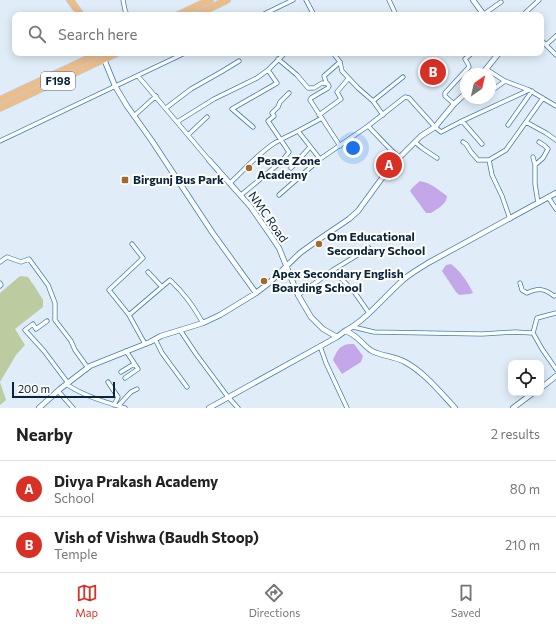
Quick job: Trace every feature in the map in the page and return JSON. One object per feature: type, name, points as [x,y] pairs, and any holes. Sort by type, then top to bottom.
[{"type":"main road","points":[[70,0],[79,12]]},
{"type":"main road","points":[[184,12],[210,0]]},
{"type":"main road","points":[[202,12],[227,0]]},
{"type":"main road","name":"F198","points":[[0,100],[94,56]]},
{"type":"main road","name":"F198","points":[[0,108],[110,56]]},
{"type":"street","points":[[123,0],[126,12]]},
{"type":"street","points":[[268,12],[293,0]]},
{"type":"street","points":[[306,0],[312,12]]},
{"type":"street","points":[[389,0],[395,12]]},
{"type":"street","points":[[473,0],[482,12]]},
{"type":"street","points":[[526,12],[539,0]]},
{"type":"street","points":[[488,12],[501,2]]},
{"type":"street","points":[[556,36],[546,45],[556,55]]},
{"type":"street","points":[[0,141],[179,56]]},
{"type":"street","points":[[177,122],[214,99],[256,78],[268,70],[282,56]]},
{"type":"street","points":[[335,56],[340,62],[342,71],[348,79],[373,101],[383,115]]},
{"type":"street","points":[[454,104],[445,96],[445,93],[469,67],[465,59],[468,56]]},
{"type":"street","points":[[487,68],[497,56]]},
{"type":"street","points":[[104,59],[115,86],[126,106],[156,146],[212,232],[256,293]]},
{"type":"street","points":[[278,59],[308,88],[314,88],[322,83],[328,84]]},
{"type":"street","points":[[166,108],[191,89],[239,61]]},
{"type":"street","points":[[340,62],[324,76],[329,86],[328,88],[310,99],[340,146]]},
{"type":"street","points":[[253,127],[232,109],[277,83],[268,70]]},
{"type":"street","name":"NMC Road","points":[[138,76],[250,206],[279,248],[298,295],[311,316],[324,329],[337,337]]},
{"type":"street","points":[[496,76],[505,82],[530,90],[556,106]]},
{"type":"street","points":[[373,101],[403,77]]},
{"type":"street","points":[[319,115],[341,99],[337,92],[348,79]]},
{"type":"street","points":[[496,88],[505,82]]},
{"type":"street","points":[[279,195],[320,160],[406,97],[409,98],[441,132],[530,90]]},
{"type":"street","points":[[508,125],[530,90]]},
{"type":"street","points":[[241,195],[281,162],[289,152],[268,121],[274,116],[272,113],[278,107],[280,102],[289,94]]},
{"type":"street","points":[[134,116],[156,96]]},
{"type":"street","points":[[39,408],[67,383],[88,368],[161,336],[203,324],[256,293],[300,254],[358,211],[385,174],[415,142],[435,127],[460,98]]},
{"type":"street","points":[[463,142],[478,160],[489,160],[506,150],[543,98]]},
{"type":"street","points":[[188,135],[207,117]]},
{"type":"street","points":[[230,183],[272,145],[322,118]]},
{"type":"street","points":[[462,121],[482,144]]},
{"type":"street","points":[[526,122],[556,140]]},
{"type":"street","points":[[368,126],[400,158]]},
{"type":"street","points":[[298,131],[320,160]]},
{"type":"street","points":[[415,142],[437,158]]},
{"type":"street","points":[[535,165],[543,158],[548,149],[538,142]]},
{"type":"street","points":[[291,168],[310,147]]},
{"type":"street","points":[[533,156],[538,203]]},
{"type":"street","points":[[489,160],[492,175],[502,196],[510,219]]},
{"type":"street","points":[[208,408],[353,327],[409,274],[556,193]]},
{"type":"street","points":[[548,197],[556,209]]},
{"type":"street","points":[[132,244],[143,258],[108,290],[129,315],[145,344]]},
{"type":"street","points":[[298,295],[369,248]]},
{"type":"street","points":[[0,262],[7,257],[21,262],[29,259],[48,285],[55,302],[55,320],[71,341],[75,350],[88,368]]},
{"type":"street","points":[[334,270],[355,293],[369,313]]},
{"type":"street","points":[[148,272],[162,287]]},
{"type":"street","points":[[129,315],[170,280],[190,302],[203,324]]},
{"type":"street","points":[[520,283],[522,290],[527,293],[535,289],[548,291],[554,296],[556,294]]},
{"type":"street","points":[[556,313],[537,318],[534,333],[542,349],[556,369]]},
{"type":"street","points":[[47,321],[36,329],[33,324],[25,330],[44,351],[67,383],[80,393],[125,408]]},
{"type":"street","points":[[353,327],[374,332],[482,334],[515,332],[534,333]]},
{"type":"street","points":[[180,330],[228,397],[238,408]]},
{"type":"street","points":[[345,331],[354,335],[373,352],[395,358],[414,368],[455,408]]},
{"type":"street","points":[[155,339],[162,353],[187,387]]},
{"type":"street","points":[[320,346],[326,363],[348,408]]},
{"type":"street","points":[[125,378],[138,369],[126,351]]},
{"type":"street","points":[[121,372],[134,364]]},
{"type":"street","points":[[544,386],[556,376]]},
{"type":"street","points":[[108,382],[118,398],[116,405]]},
{"type":"street","points":[[128,387],[131,392]]},
{"type":"street","points":[[116,405],[131,392],[137,389]]},
{"type":"street","points":[[58,391],[73,408]]},
{"type":"street","points":[[513,408],[528,396]]},
{"type":"green space","points":[[20,276],[28,277],[43,300],[43,307],[15,329],[25,345],[16,355],[0,382],[0,293]]},
{"type":"green space","points":[[0,382],[6,400],[0,405]]},
{"type":"shaded area","points":[[420,181],[431,185],[447,196],[444,204],[431,213],[426,213],[410,191]]},
{"type":"shaded area","points":[[451,264],[464,277],[473,293],[459,295],[456,292],[442,271],[446,265]]},
{"type":"shaded area","points":[[354,344],[363,356],[361,362],[342,374],[333,360],[337,351],[341,347]]},
{"type":"place","name":"Vish of Vishwa (Baudh Stoop)","points":[[433,72]]},
{"type":"place","name":"Divya Prakash Academy","points":[[389,165]]},
{"type":"place","name":"Peace Zone Academy","points":[[249,168]]},
{"type":"place","name":"Birgunj Bus Park","points":[[125,180]]},
{"type":"place","name":"Om Educational Secondary School","points":[[319,244]]},
{"type":"place","name":"Apex Secondary English Boarding School","points":[[264,281]]}]
